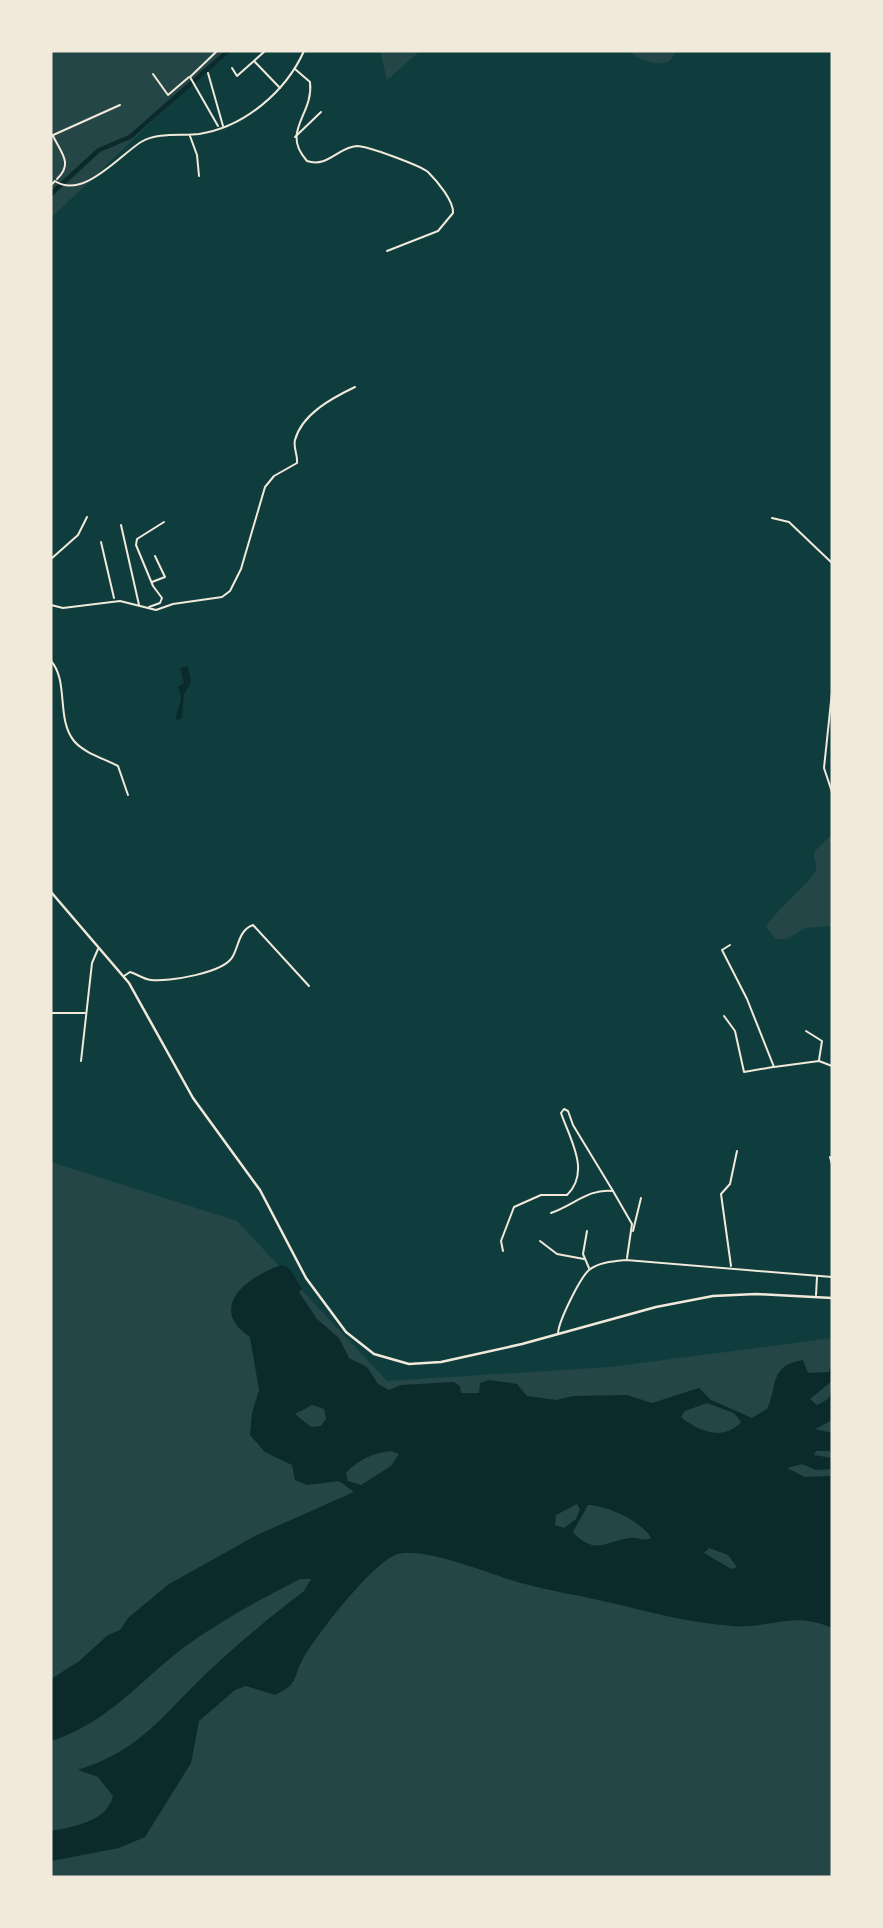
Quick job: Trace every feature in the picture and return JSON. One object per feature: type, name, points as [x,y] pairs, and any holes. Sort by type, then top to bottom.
[{"type":"main road","points":[[51,892],[124,976],[153,1021],[193,1098],[254,1180],[306,1278],[346,1332],[362,1347],[384,1359],[428,1364],[558,1334],[656,1307],[713,1296],[832,1298]]},
{"type":"street","points":[[232,68],[237,76],[265,51]]},
{"type":"street","points":[[56,181],[63,186],[103,173],[144,140],[190,135],[218,128],[250,113],[281,89],[304,51]]},
{"type":"street","points":[[153,74],[168,95],[191,78],[216,52]]},
{"type":"street","points":[[255,62],[281,89]]},
{"type":"street","points":[[295,69],[308,79],[311,88],[294,136],[302,156],[316,164],[358,146],[383,152],[429,172],[451,202],[453,213],[438,231],[387,251]]},
{"type":"street","points":[[208,73],[223,126]]},
{"type":"street","points":[[191,78],[218,128]]},
{"type":"street","points":[[51,185],[65,171],[67,164],[52,136],[120,105]]},
{"type":"street","points":[[294,136],[302,134],[321,112]]},
{"type":"street","points":[[190,135],[197,155],[199,176]]},
{"type":"street","points":[[51,605],[63,608],[113,600],[156,610],[173,604],[212,601],[227,594],[241,569],[265,487],[274,475],[297,463],[295,439],[314,412],[355,387]]},
{"type":"street","points":[[51,559],[78,535],[87,517]]},
{"type":"street","points":[[772,518],[789,522],[832,563]]},
{"type":"street","points":[[148,607],[162,601],[136,545],[137,539],[164,522]]},
{"type":"street","points":[[121,525],[139,605]]},
{"type":"street","points":[[101,542],[115,591],[113,600]]},
{"type":"street","points":[[151,582],[165,577],[155,556]]},
{"type":"street","points":[[51,661],[57,671],[71,736],[80,746],[118,766],[128,795]]},
{"type":"street","points":[[832,692],[824,768],[832,792]]},
{"type":"street","points":[[124,976],[130,972],[152,980],[182,978],[225,965],[233,956],[244,931],[253,925],[309,986]]},
{"type":"street","points":[[730,945],[722,950],[747,999],[774,1067]]},
{"type":"street","points":[[81,1061],[92,963],[100,947]]},
{"type":"street","points":[[51,1013],[86,1013]]},
{"type":"street","points":[[724,1016],[735,1031],[744,1072],[819,1061],[832,1066]]},
{"type":"street","points":[[806,1031],[822,1041],[819,1061]]},
{"type":"street","points":[[503,1251],[500,1241],[513,1206],[541,1195],[567,1195],[576,1184],[577,1156],[561,1113],[564,1109],[568,1111],[573,1125],[631,1220],[632,1235]]},
{"type":"street","points":[[732,1269],[721,1194],[730,1184],[737,1151]]},
{"type":"street","points":[[830,1157],[832,1164]]},
{"type":"street","points":[[551,1213],[573,1205],[594,1191],[613,1191]]},
{"type":"street","points":[[626,1259],[641,1198]]},
{"type":"street","points":[[587,1231],[584,1259],[590,1269]]},
{"type":"street","points":[[540,1241],[557,1255],[584,1259]]},
{"type":"street","points":[[558,1334],[566,1311],[590,1269],[626,1259],[832,1277]]},
{"type":"street","points":[[816,1297],[817,1275]]},
{"type":"shaded area","points":[[51,51],[226,51],[51,218]]},
{"type":"shaded area","points":[[380,51],[420,51],[387,80]]},
{"type":"shaded area","points":[[628,51],[676,51],[670,61],[653,63]]},
{"type":"shaded area","points":[[188,666],[191,683],[184,694],[182,718],[175,721],[181,698],[178,687],[184,683],[180,668]]},
{"type":"shaded area","points":[[832,834],[832,926],[805,928],[787,939],[776,939],[766,927],[814,874],[814,852]]},
{"type":"shaded area","points":[[51,1162],[237,1221],[387,1381],[610,1367],[832,1338],[832,1877],[51,1877]]},
{"type":"shaded area","points":[[282,1265],[290,1269],[302,1289],[299,1292],[317,1319],[339,1338],[349,1358],[367,1367],[378,1384],[389,1390],[401,1385],[454,1382],[460,1386],[461,1393],[479,1393],[480,1383],[489,1380],[517,1384],[527,1396],[556,1400],[573,1396],[627,1395],[652,1403],[699,1388],[711,1400],[752,1418],[767,1409],[776,1378],[784,1367],[803,1360],[808,1373],[829,1372],[832,1360],[832,1381],[810,1399],[817,1405],[828,1399],[832,1390],[832,1420],[815,1429],[832,1433],[832,1456],[830,1451],[816,1451],[814,1455],[832,1458],[832,1628],[793,1620],[747,1626],[700,1622],[535,1586],[420,1553],[393,1556],[370,1574],[331,1619],[310,1648],[288,1687],[275,1695],[246,1686],[235,1690],[199,1721],[191,1763],[145,1837],[119,1848],[51,1861],[51,1831],[88,1822],[104,1812],[113,1796],[98,1777],[78,1770],[119,1752],[150,1729],[220,1661],[304,1591],[311,1579],[300,1579],[225,1620],[183,1648],[105,1713],[71,1734],[51,1741],[51,1679],[78,1662],[108,1635],[120,1630],[129,1617],[169,1584],[257,1535],[354,1492],[339,1481],[307,1485],[295,1480],[292,1465],[265,1452],[250,1435],[252,1413],[259,1390],[250,1337],[237,1326],[232,1315],[232,1304],[245,1285]],"holes":[[[707,1403],[734,1413],[741,1422],[734,1428],[719,1433],[703,1430],[681,1417],[685,1411]],[[312,1405],[324,1409],[326,1419],[321,1426],[311,1427],[295,1414]],[[391,1451],[399,1454],[391,1466],[361,1485],[348,1481],[346,1473],[351,1468],[361,1460]],[[802,1464],[816,1470],[830,1469],[831,1476],[805,1477],[787,1468]],[[577,1504],[580,1509],[576,1519],[564,1528],[555,1525],[556,1515]],[[588,1505],[623,1516],[640,1526],[651,1538],[630,1538],[601,1545],[581,1539],[573,1532]],[[709,1548],[728,1555],[737,1567],[731,1569],[704,1553]]]},
{"type":"waterway","points":[[51,194],[99,150],[130,137],[228,51]]}]
